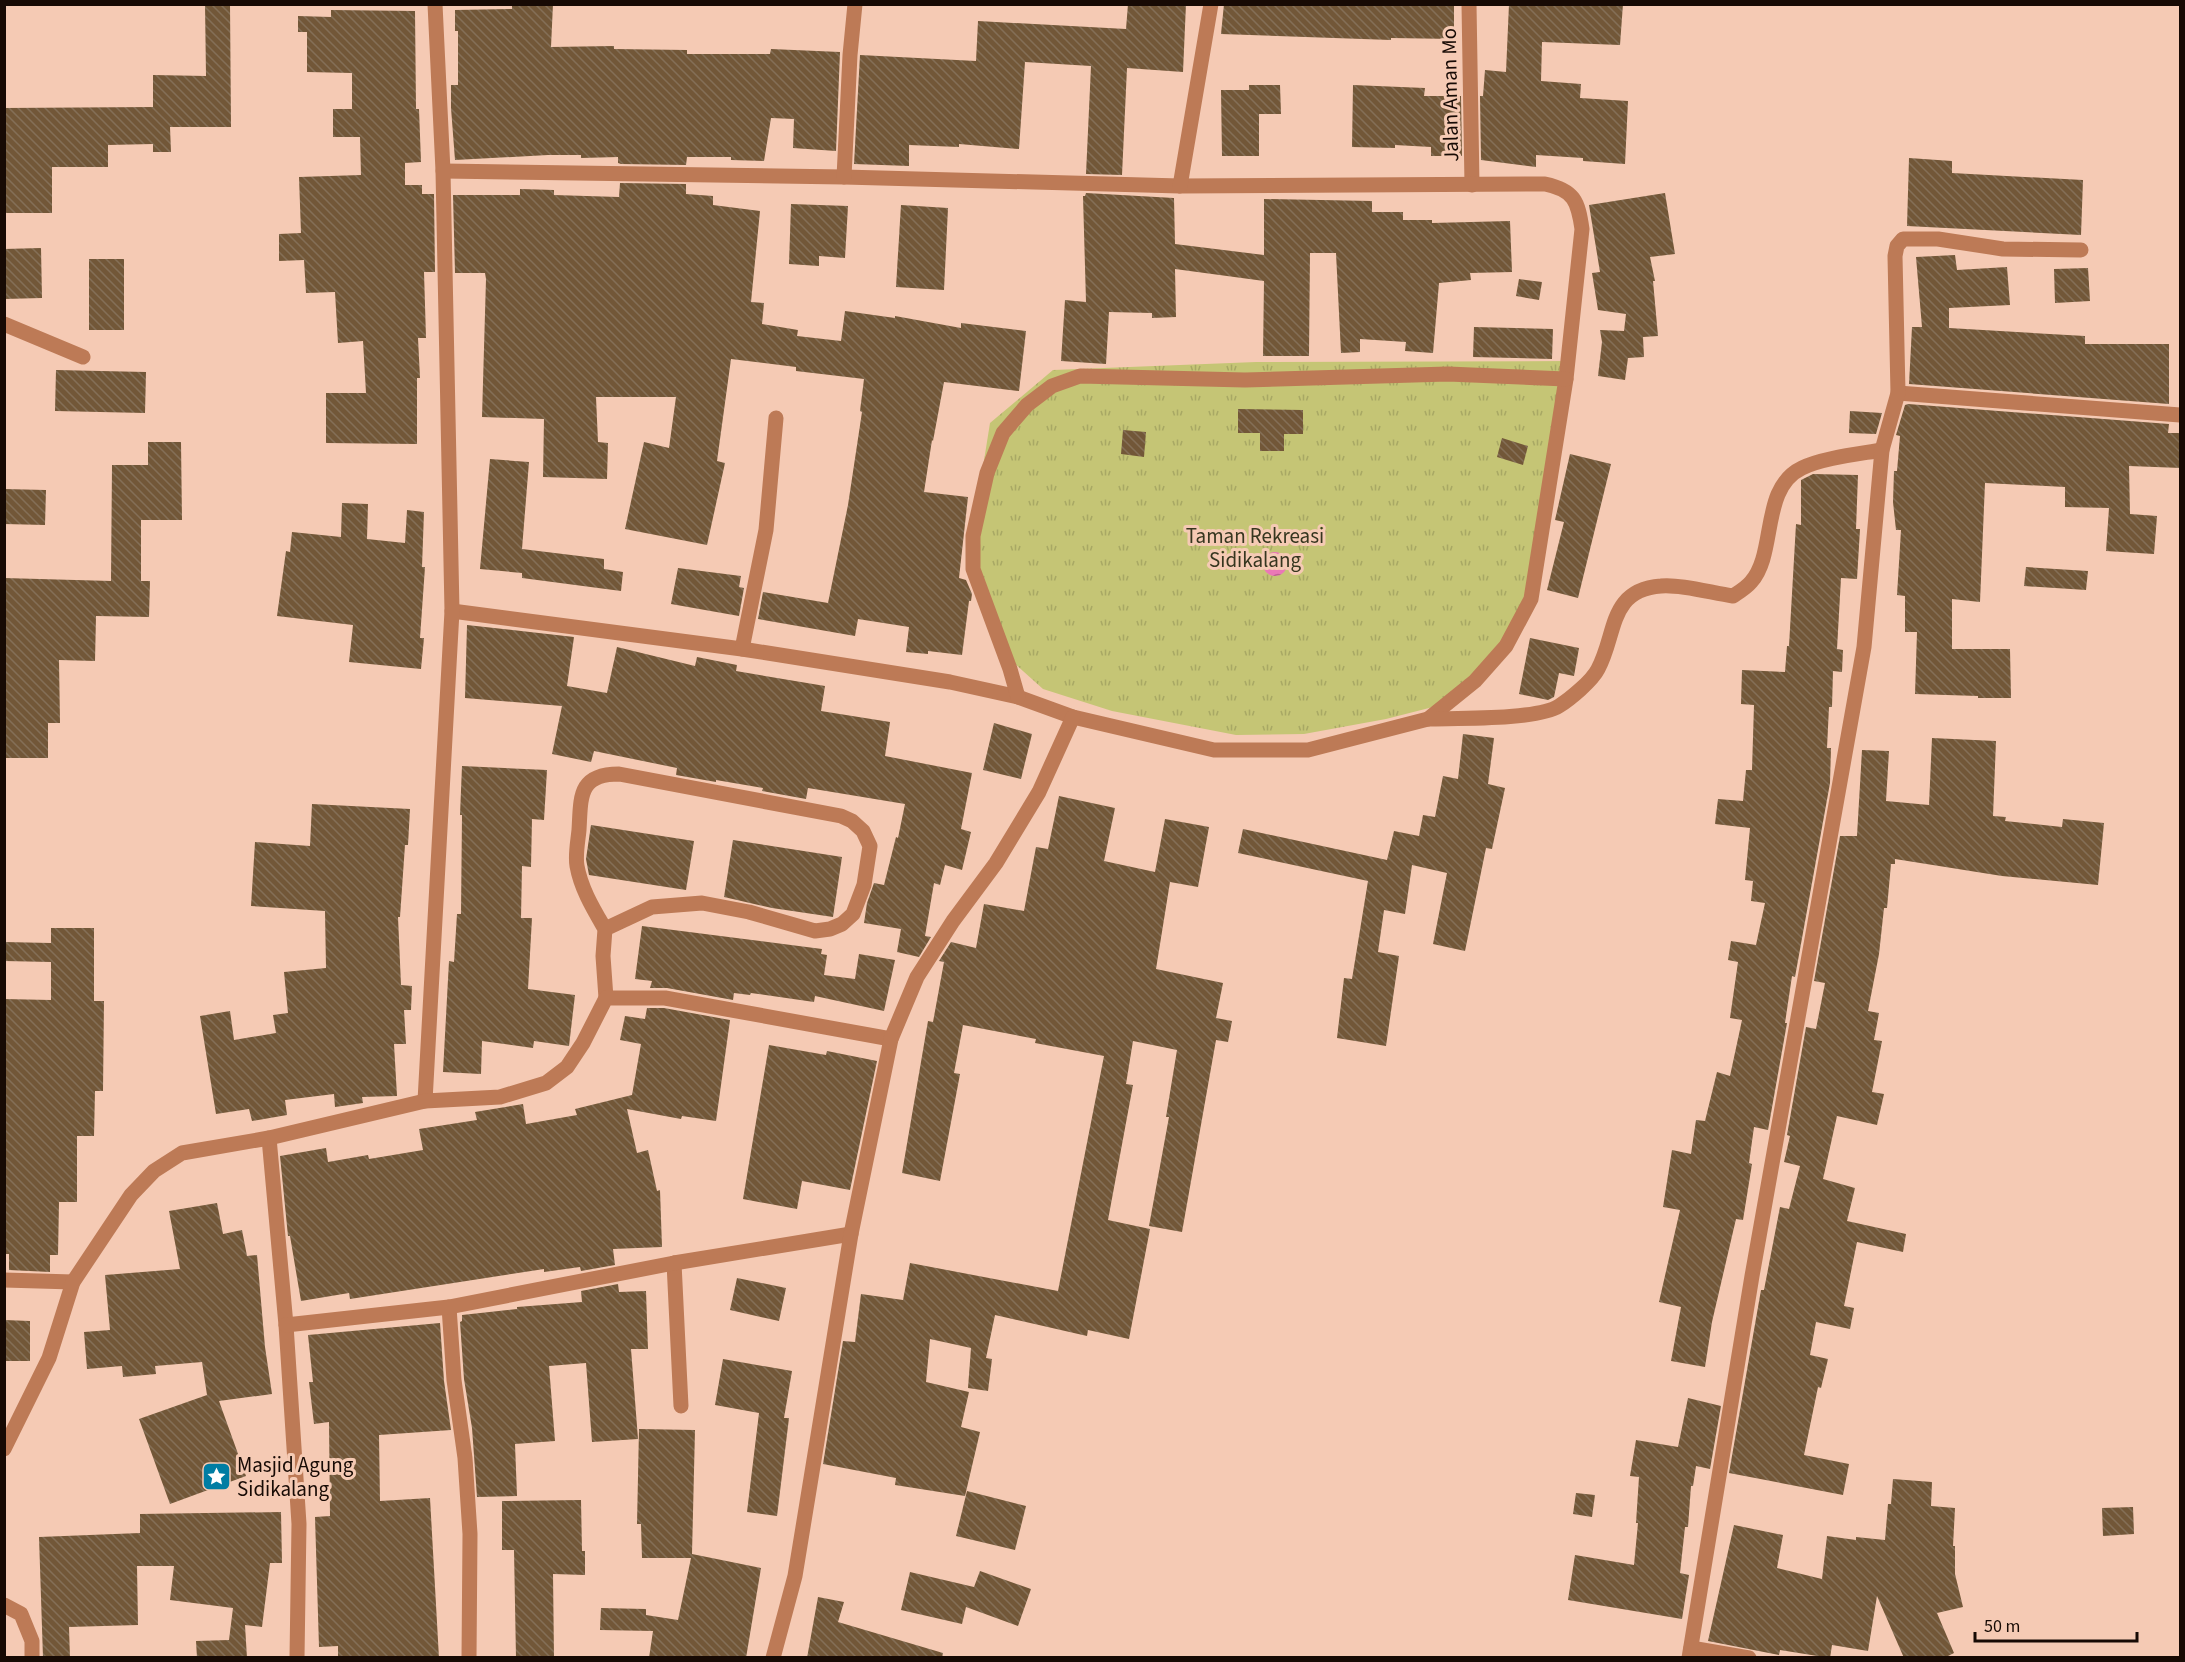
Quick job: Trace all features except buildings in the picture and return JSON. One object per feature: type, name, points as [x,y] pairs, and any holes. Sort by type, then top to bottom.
[{"type":"street","points":[[425,1101],[452,611],[443,171],[435,4]]},
{"type":"street","points":[[844,177],[855,4]]},
{"type":"street","points":[[1180,186],[1211,4]]},
{"type":"street","name":"Jalan Aman Mo","points":[[1469,4],[1472,185]]},
{"type":"street","points":[[443,171],[844,177],[1180,186],[1545,184],[1562,188],[1572,195],[1579,211],[1582,229],[1566,379],[1531,599],[1506,646],[1475,681],[1428,719]]},
{"type":"street","points":[[1749,1658],[1690,1653],[1752,1276],[1864,647],[1882,450],[1898,393],[1894,256],[1897,246],[1903,239],[1938,239],[2002,249],[2081,250]]},
{"type":"street","points":[[4,324],[83,357]]},
{"type":"street","points":[[1018,697],[973,569],[973,536],[987,473],[1003,433],[1027,405],[1052,386],[1080,376],[1245,380],[1448,374],[1566,379]]},
{"type":"street","points":[[1898,393],[2181,415]]},
{"type":"street","points":[[742,649],[766,530],[776,418]]},
{"type":"street","points":[[452,611],[742,649],[950,682],[1018,697],[1073,717],[1214,750],[1308,750],[1428,719],[1532,715],[1557,708],[1598,670],[1615,619],[1622,605],[1633,593],[1646,588],[1664,586],[1733,596],[1753,581],[1760,568],[1777,496],[1786,480],[1801,468],[1818,462],[1882,450]]},
{"type":"street","points":[[773,1658],[795,1576],[851,1234],[891,1039],[917,977],[953,921],[996,863],[1039,792],[1073,717]]},
{"type":"street","points":[[4,1449],[49,1358],[73,1282],[131,1195],[154,1171],[183,1153],[269,1138],[425,1101],[500,1097],[546,1083],[567,1067],[583,1043],[606,998],[603,956],[605,930],[586,895],[576,866],[580,798],[584,786],[593,779],[606,774],[619,774],[841,816],[852,821],[864,831],[870,846],[864,885],[853,914],[842,924],[830,929],[815,931],[749,912],[702,903],[652,907],[605,930]]},
{"type":"street","points":[[606,998],[665,998],[891,1039]]},
{"type":"street","points":[[269,1138],[286,1325],[300,1524],[297,1658]]},
{"type":"street","points":[[286,1325],[449,1307],[674,1263],[851,1234]]},
{"type":"street","points":[[674,1263],[681,1406]]},
{"type":"street","points":[[4,1280],[73,1282]]},
{"type":"street","points":[[449,1307],[454,1380],[465,1458],[470,1523],[469,1658]]},
{"type":"street","points":[[4,1605],[21,1614],[32,1641],[33,1658]]},
{"type":"green space","name":"Taman Rekreasi Sidikalang","points":[[1569,361],[1523,608],[1498,664],[1433,707],[1386,719],[1304,734],[1236,735],[1112,711],[1043,689],[996,647],[984,610],[974,523],[990,423],[1053,370],[1256,362]]},
{"type":"water","points":[[1275,552],[1284,555],[1287,564],[1284,573],[1275,576],[1266,573],[1263,564],[1266,555]]},
{"type":"place","name":"Masjid Agung Sidikalang","points":[[216,1477]]}]
